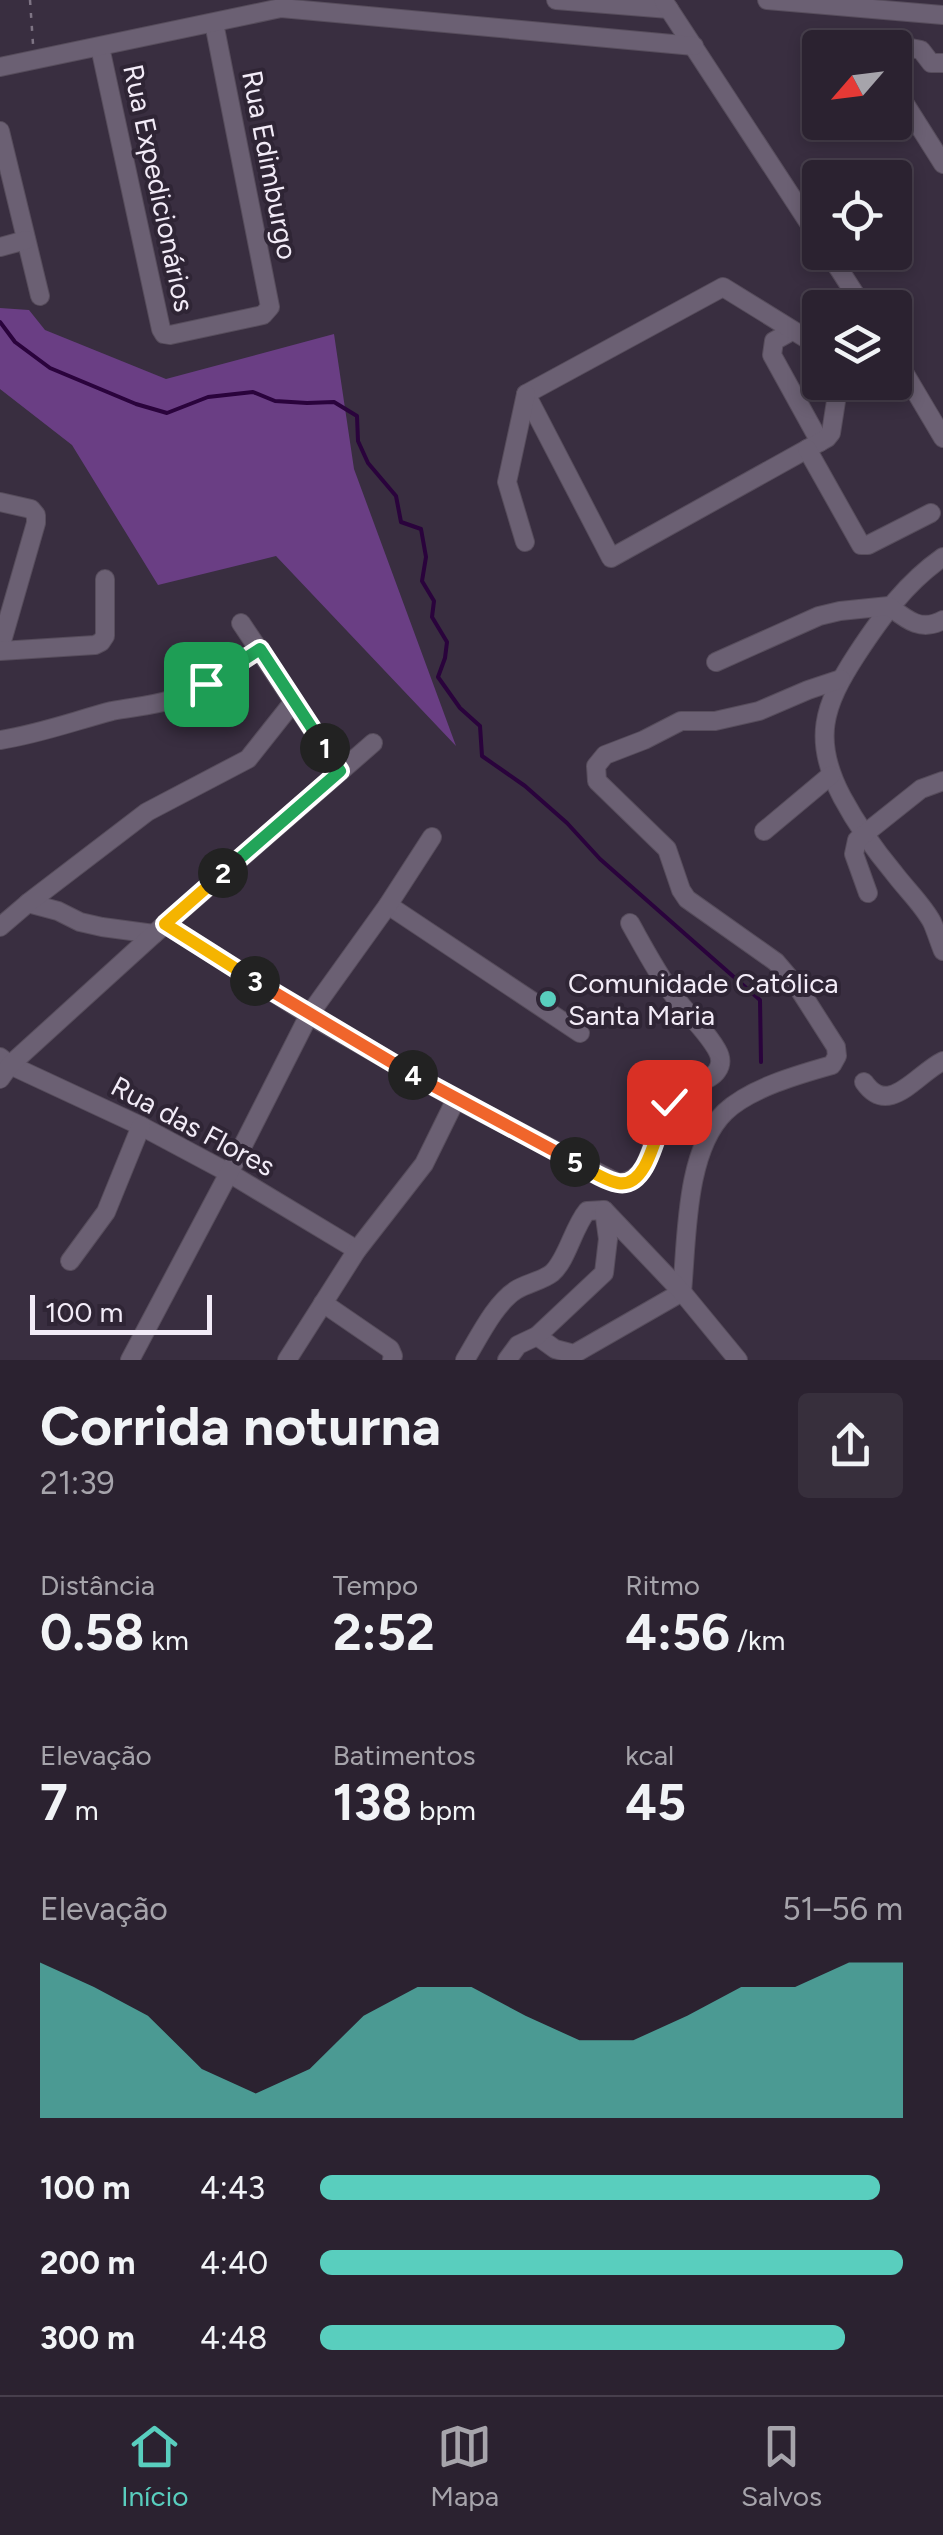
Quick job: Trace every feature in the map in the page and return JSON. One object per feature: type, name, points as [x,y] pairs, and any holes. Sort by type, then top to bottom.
[{"type":"street","points":[[556,0],[666,5],[802,212]]},
{"type":"street","points":[[767,0],[898,6],[943,15]]},
{"type":"street","points":[[0,68],[282,8],[694,46]]},
{"type":"street","name":"Rua Edimburgo","points":[[170,334],[263,316],[270,307],[214,24]]},
{"type":"street","name":"Rua Expedicionários","points":[[100,47],[161,329],[170,334]]},
{"type":"street","points":[[912,48],[921,50],[931,62],[943,62]]},
{"type":"street","points":[[912,115],[943,164]]},
{"type":"street","points":[[0,131],[40,296]]},
{"type":"street","points":[[0,247],[26,240]]},
{"type":"street","points":[[524,542],[507,482],[526,394],[723,287],[802,337]]},
{"type":"street","points":[[792,332],[774,342],[772,355],[861,545],[930,514]]},
{"type":"street","points":[[912,384],[941,430]]},
{"type":"street","points":[[526,394],[610,558],[814,446],[831,433],[836,400]]},
{"type":"street","points":[[0,502],[32,510],[36,515],[0,650],[101,642],[105,636],[106,579]]},
{"type":"street","points":[[943,556],[888,606],[841,679],[824,736],[831,775],[862,834],[937,918],[943,951]]},
{"type":"street","points":[[716,662],[819,616],[840,611],[888,606],[920,626],[943,620]]},
{"type":"street","points":[[241,623],[340,771]]},
{"type":"street","points":[[0,740],[174,699],[206,684],[260,649]]},
{"type":"street","points":[[682,1292],[690,1202],[703,1143],[725,1112],[772,1085],[832,1064],[837,1056],[836,1047],[799,989],[776,962],[688,899],[667,849],[597,781],[596,766],[605,756],[681,721],[715,721],[759,711],[841,679]]},
{"type":"street","points":[[0,928],[147,812],[248,759],[294,701]]},
{"type":"street","points":[[3,1067],[373,743]]},
{"type":"street","points":[[764,832],[831,775]]},
{"type":"street","points":[[868,893],[854,854],[857,840],[921,789],[943,781]]},
{"type":"street","points":[[130,1360],[309,1014],[388,905],[432,836]]},
{"type":"street","points":[[28,903],[102,928],[160,929],[456,1100],[618,1183],[629,1182],[641,1174],[669,1102],[716,1073],[720,1066],[716,1047],[674,996],[630,923]]},
{"type":"street","points":[[388,905],[580,1033]]},
{"type":"street","points":[[864,1082],[878,1096],[886,1098],[943,1061]]},
{"type":"street","name":"Rua das Flores","points":[[3,1067],[141,1126],[230,1173],[357,1250]]},
{"type":"street","points":[[288,1360],[357,1250],[424,1164],[456,1100]]},
{"type":"street","points":[[70,1262],[106,1212],[141,1126]]},
{"type":"street","points":[[507,1360],[518,1345],[538,1336],[604,1274],[608,1239],[604,1210]]},
{"type":"street","points":[[466,1360],[490,1320],[514,1291],[550,1274],[557,1266],[587,1211],[604,1210],[682,1292],[738,1360]]},
{"type":"street","points":[[538,1336],[555,1349],[574,1354],[682,1292]]},
{"type":"street","points":[[323,1303],[390,1350],[392,1360]]},
{"type":"path","points":[[30,0],[34,60]]},
{"type":"shaded area","points":[[0,308],[29,310],[45,330],[166,379],[334,334],[354,469],[456,746],[276,556],[158,585],[72,445],[0,389]]},
{"type":"waterway","points":[[0,322],[15,342],[50,368],[167,413],[208,397],[253,392],[275,401],[334,402],[357,416],[358,441],[368,463],[396,496],[401,522],[421,529],[426,557],[422,581],[434,601],[432,617],[447,642],[438,677],[460,708],[480,726],[482,756],[525,786],[600,859],[760,1000],[761,1062]]},
{"type":"place","name":"Comunidade Católica Santa Maria","points":[[548,999]]},
{"type":"route","points":[[206,684],[260,649],[340,771],[165,924],[456,1100],[618,1183],[629,1182],[641,1174],[669,1102]]}]
